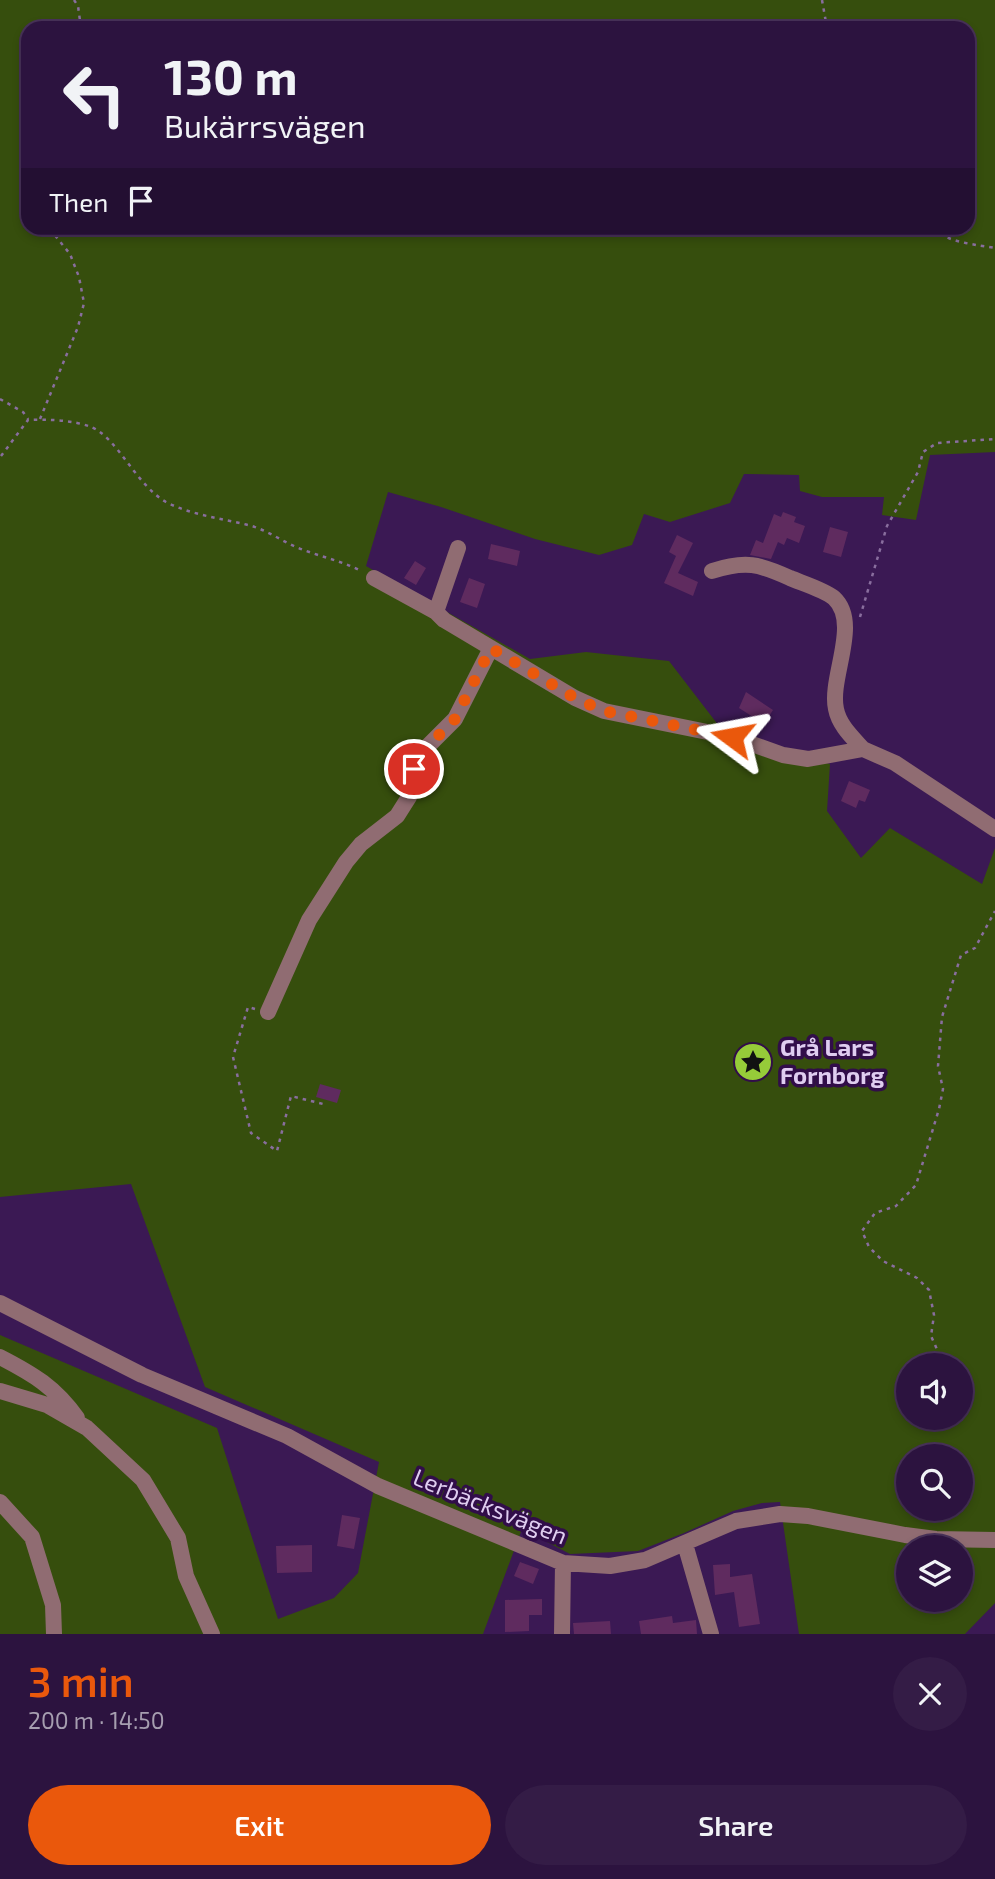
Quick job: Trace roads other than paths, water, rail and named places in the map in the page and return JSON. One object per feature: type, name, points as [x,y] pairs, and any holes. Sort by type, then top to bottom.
[{"type":"street","points":[[436,611],[458,548]]},
{"type":"street","points":[[712,571],[735,563],[752,564],[773,570],[834,598],[842,611],[844,625],[835,707],[846,729],[863,749],[895,764],[995,829]]},
{"type":"street","points":[[374,578],[436,611],[444,620],[575,698],[604,711],[732,737],[783,755],[808,759],[863,749]]},
{"type":"street","points":[[268,1012],[309,920],[346,862],[361,844],[397,816],[409,797],[414,769],[422,752],[455,719],[491,648]]},
{"type":"street","name":"Lerbäcksvägen","points":[[0,1303],[142,1375],[287,1436],[378,1486],[563,1563],[592,1566],[652,1558],[736,1521],[780,1514],[808,1516],[905,1535],[995,1540]]},
{"type":"street","points":[[0,1357],[33,1373],[48,1384],[63,1399],[82,1426]]},
{"type":"street","points":[[0,1391],[47,1405],[82,1426],[111,1448],[143,1480],[178,1538],[186,1576],[212,1634]]},
{"type":"street","points":[[0,1502],[32,1537],[53,1605],[54,1634]]},
{"type":"street","points":[[685,1544],[711,1634]]},
{"type":"street","points":[[562,1634],[563,1563]]},
{"type":"place","name":"Grå Lars Fornborg","points":[[753,1062]]}]
